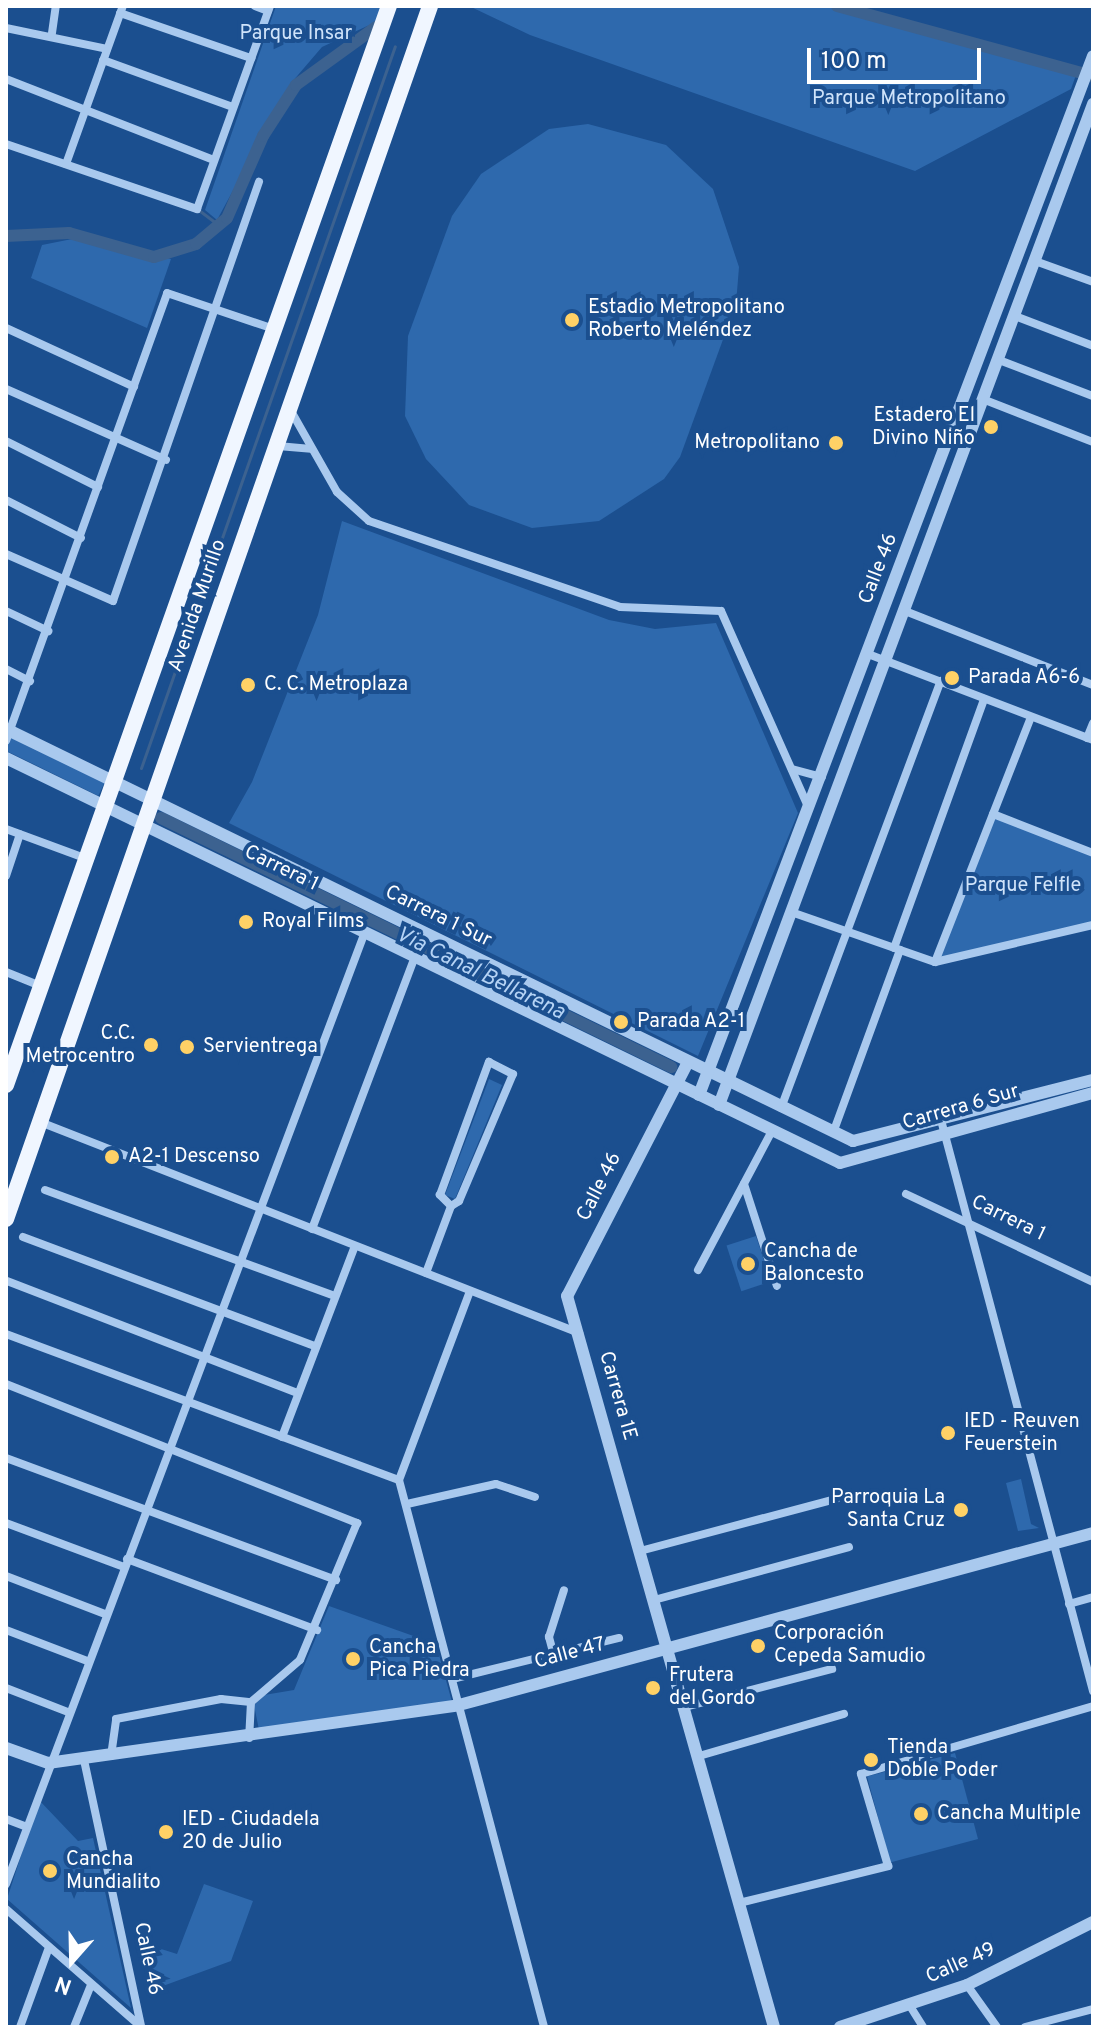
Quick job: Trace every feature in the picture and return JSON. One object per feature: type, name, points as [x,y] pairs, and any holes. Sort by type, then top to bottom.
[{"type":"main road","name":"Avenida Murillo","points":[[6,1085],[389,6]]},
{"type":"main road","name":"Avenida Murillo","points":[[6,1219],[430,6]]},
{"type":"street","points":[[52,33],[56,6]]},
{"type":"street","points":[[6,144],[197,209],[269,8],[255,6]]},
{"type":"street","points":[[66,164],[121,9],[251,58]]},
{"type":"street","points":[[6,28],[52,33],[107,49]]},
{"type":"street","points":[[103,60],[233,107]]},
{"type":"street","name":"Calle 46","points":[[699,1095],[1092,60]]},
{"type":"street","points":[[6,79],[214,160]]},
{"type":"street","name":"Calle 46","points":[[719,1105],[794,913],[1093,104]]},
{"type":"street","points":[[6,554],[113,601],[166,460],[259,182]]},
{"type":"street","points":[[1035,261],[1093,282]]},
{"type":"street","points":[[7,734],[30,681],[167,293],[274,329]]},
{"type":"street","points":[[1015,316],[1093,346]]},
{"type":"street","points":[[6,328],[134,387]]},
{"type":"street","points":[[999,360],[1093,396]]},
{"type":"street","points":[[6,389],[116,443],[166,460]]},
{"type":"street","points":[[985,400],[1093,442]]},
{"type":"street","points":[[288,407],[345,502],[386,529],[620,607],[716,607],[810,809]]},
{"type":"street","points":[[6,441],[98,487]]},
{"type":"street","points":[[274,447],[312,449]]},
{"type":"street","points":[[6,500],[81,538]]},
{"type":"street","points":[[6,611],[48,631]]},
{"type":"street","points":[[905,611],[1093,685]]},
{"type":"street","points":[[868,654],[1090,739],[1093,723]]},
{"type":"street","points":[[6,669],[30,681]]},
{"type":"street","points":[[781,1108],[941,681]]},
{"type":"street","points":[[833,1133],[984,699]]},
{"type":"street","points":[[935,962],[1031,717]]},
{"type":"street","name":"Carrera 1 Sur","points":[[7,734],[153,798],[853,1141]]},
{"type":"street","name":"Carrera 1","points":[[6,758],[840,1163]]},
{"type":"street","points":[[792,769],[822,777]]},
{"type":"street","points":[[993,814],[1093,853]]},
{"type":"street","points":[[6,829],[88,859]]},
{"type":"street","points":[[6,876],[20,834]]},
{"type":"street","points":[[794,913],[935,962],[1093,925]]},
{"type":"street","points":[[6,1884],[24,1826],[190,1402],[365,932]]},
{"type":"street","points":[[312,1229],[415,956]]},
{"type":"street","points":[[6,972],[41,986]]},
{"type":"street","points":[[426,1273],[451,1206],[459,1201],[513,1074],[489,1062],[440,1195],[451,1206]]},
{"type":"street","name":"Calle 46","points":[[579,1333],[567,1296],[688,1062]]},
{"type":"street","name":"Carrera 6 Sur","points":[[840,1163],[942,1126],[1093,1080]]},
{"type":"street","name":"Carrera 6 Sur","points":[[853,1141],[942,1126],[1093,1093]]},
{"type":"street","name":"Carrera 1E","points":[[40,1122],[579,1333],[774,2027]]},
{"type":"street","points":[[942,1126],[1052,1544],[1069,1604],[1088,1653],[1093,1691]]},
{"type":"street","points":[[698,1270],[772,1131]]},
{"type":"street","points":[[744,1184],[777,1286]]},
{"type":"street","points":[[45,1190],[334,1296]]},
{"type":"street","name":"Carrera 1","points":[[906,1194],[1093,1282]]},
{"type":"street","points":[[23,1237],[315,1346]]},
{"type":"street","points":[[282,1437],[355,1246]]},
{"type":"street","points":[[7,1281],[298,1393]]},
{"type":"street","points":[[470,1291],[399,1480],[544,2027]]},
{"type":"street","points":[[6,1334],[399,1480]]},
{"type":"street","points":[[6,1384],[357,1523],[317,1630],[286,1678],[251,1702],[221,1699],[116,1719],[111,1756]]},
{"type":"street","points":[[6,1458],[336,1580]]},
{"type":"street","points":[[407,1504],[496,1484],[535,1497]]},
{"type":"street","points":[[640,1551],[836,1499]]},
{"type":"street","points":[[6,1523],[317,1630]]},
{"type":"street","name":"Calle 47","points":[[48,1763],[249,1739],[459,1705],[1093,1533]]},
{"type":"street","points":[[654,1600],[849,1547]]},
{"type":"street","points":[[6,1576],[105,1614]]},
{"type":"street","points":[[553,1652],[549,1637],[564,1590]]},
{"type":"street","points":[[1069,1604],[1093,1597]]},
{"type":"street","points":[[6,1630],[87,1661]]},
{"type":"street","points":[[452,1679],[619,1638]]},
{"type":"street","points":[[685,1707],[832,1669]]},
{"type":"street","points":[[6,1688],[68,1712]]},
{"type":"street","points":[[249,1739],[251,1702]]},
{"type":"street","points":[[739,1903],[888,1866],[861,1774],[1093,1706]]},
{"type":"street","points":[[699,1756],[844,1714]]},
{"type":"street","points":[[6,1748],[48,1763]]},
{"type":"street","name":"Calle 46","points":[[84,1760],[140,2027]]},
{"type":"street","points":[[6,1819],[24,1826]]},
{"type":"street","points":[[6,1909],[48,1950],[140,2027]]},
{"type":"street","name":"Calle 49","points":[[840,2027],[967,1985],[1093,1922]]},
{"type":"street","points":[[20,2027],[48,1950]]},
{"type":"street","points":[[74,2027],[91,1985]]},
{"type":"street","points":[[967,1985],[997,2027]]},
{"type":"street","points":[[910,2006],[923,2027]]},
{"type":"street","points":[[1025,2027],[1093,2009]]},
{"type":"green space","name":"Parque Insar","points":[[276,6],[383,6],[378,21],[322,47],[292,82],[217,220],[205,210]]},
{"type":"green space","name":"Parque Metropolitano","points":[[469,6],[851,6],[844,13],[1076,75],[1071,89],[915,171],[530,35]]},
{"type":"green space","name":"Estadio Metropolitano Roberto Meléndez","points":[[588,124],[666,145],[713,189],[739,267],[736,304],[680,457],[664,479],[599,521],[532,528],[469,505],[426,459],[405,416],[408,336],[452,216],[481,174],[549,129]]},
{"type":"green space","points":[[72,239],[171,259],[147,328],[31,278],[42,245]]},
{"type":"green space","points":[[342,521],[609,620],[655,629],[716,623],[798,813],[698,1056],[229,823],[252,782],[318,615]]},
{"type":"green space","points":[[6,734],[105,782],[98,796],[6,751]]},
{"type":"green space","name":"Parque Felfle","points":[[992,817],[1093,856],[1093,923],[938,960]]},
{"type":"green space","points":[[489,1079],[502,1085],[455,1199],[445,1195]]},
{"type":"green space","name":"Cancha de Baloncesto","points":[[756,1236],[771,1282],[741,1291],[727,1246]]},
{"type":"green space","points":[[1021,1479],[1031,1524],[1039,1528],[1018,1531],[1006,1483]]},
{"type":"green space","points":[[329,1606],[436,1644],[452,1702],[259,1730],[254,1705],[264,1695],[294,1690]]},
{"type":"green space","points":[[955,1753],[978,1839],[890,1863],[867,1777]]},
{"type":"green space","points":[[39,1800],[78,1841],[93,1838],[131,2008],[7,1899]]},
{"type":"green space","points":[[204,1884],[253,1901],[231,1961],[152,1990],[136,1941],[177,1954]]},
{"type":"waterway","points":[[837,6],[1093,76]]},
{"type":"waterway","points":[[854,10],[859,6]]},
{"type":"waterway","points":[[6,236],[69,233],[154,257],[196,244],[227,218],[263,136],[296,85],[376,27]]},
{"type":"waterway","points":[[141,768],[395,46]]},
{"type":"waterway","points":[[200,211],[220,226]]},
{"type":"waterway","name":"Via Canal Bellarena","points":[[161,818],[671,1067]]},
{"type":"place","name":"Estadio Metropolitano Roberto Meléndez","points":[[572,320]]},
{"type":"place","name":"Estadero El Divino Niño","points":[[991,427]]},
{"type":"place","name":"Metropolitano","points":[[836,443]]},
{"type":"place","name":"Parada A6-6","points":[[952,678]]},
{"type":"place","name":"C. C. Metroplaza","points":[[248,685]]},
{"type":"place","name":"Royal Films","points":[[246,922]]},
{"type":"place","name":"Parada A2-1","points":[[621,1022]]},
{"type":"place","name":"C.C. Metrocentro","points":[[151,1045]]},
{"type":"place","name":"Servientrega","points":[[187,1047]]},
{"type":"place","name":"A2-1 Descenso","points":[[112,1157]]},
{"type":"place","name":"Cancha de Baloncesto","points":[[748,1264]]},
{"type":"place","name":"IED - Reuven Feuerstein","points":[[948,1433]]},
{"type":"place","name":"Parroquia La Santa Cruz","points":[[961,1510]]},
{"type":"place","name":"Corporación Cepeda Samudio","points":[[758,1646]]},
{"type":"place","name":"Cancha Pica Piedra","points":[[353,1659]]},
{"type":"place","name":"Frutera del Gordo","points":[[653,1688]]},
{"type":"place","name":"Tienda Doble Poder","points":[[871,1760]]},
{"type":"place","name":"Cancha Multiple","points":[[921,1814]]},
{"type":"place","name":"IED - Ciudadela 20 de Julio","points":[[166,1832]]},
{"type":"place","name":"Cancha Mundialito","points":[[50,1871]]}]
